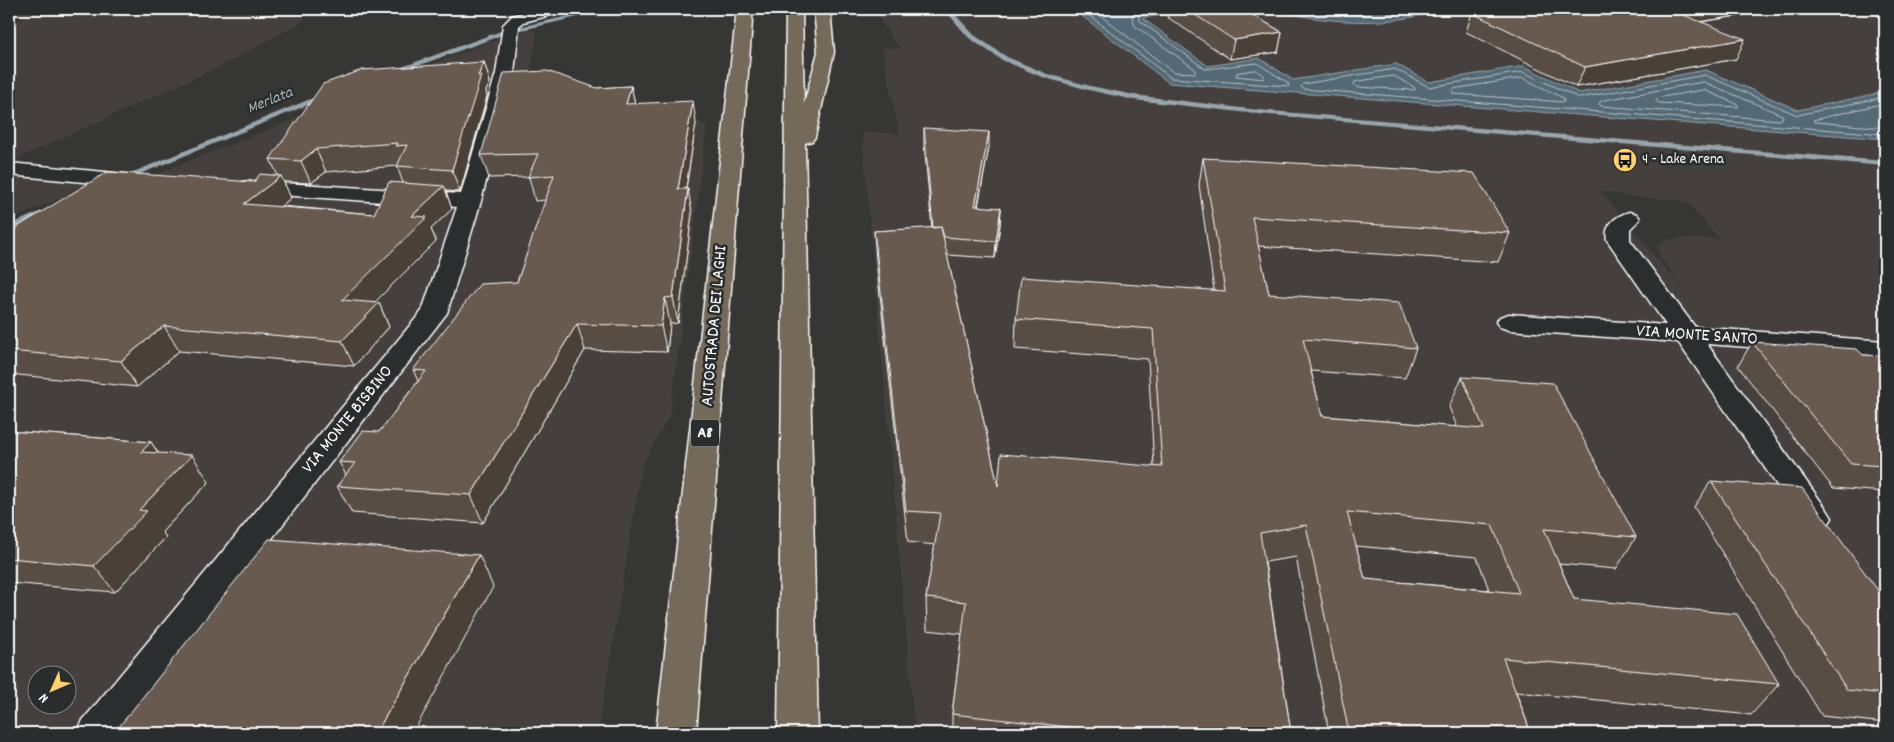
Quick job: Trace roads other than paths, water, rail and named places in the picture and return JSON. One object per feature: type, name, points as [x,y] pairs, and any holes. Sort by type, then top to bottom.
[{"type":"highway","points":[[733,9],[741,56]]},
{"type":"highway","name":"AUTOSTRADA DEI LAGHI","points":[[676,733],[746,9]]},
{"type":"highway","points":[[794,9],[798,733]]},
{"type":"highway","points":[[795,178],[826,52],[822,9]]},
{"type":"street","name":"VIA MONTE BISBINO","points":[[97,733],[434,313],[470,201],[505,73],[510,32],[518,19],[558,9]]},
{"type":"street","points":[[10,170],[150,181]]},
{"type":"street","points":[[229,186],[470,201]]},
{"type":"street","points":[[1629,219],[1619,226],[1617,235],[1619,240],[1770,455],[1834,541]]},
{"type":"street","name":"VIA MONTE SANTO","points":[[1510,322],[1885,349]]},
{"type":"water","points":[[1073,9],[1202,9],[1142,18],[1208,66],[1259,58],[1293,80],[1396,64],[1429,82],[1524,66],[1579,93],[1706,70],[1798,110],[1885,92],[1885,139],[1169,83]]},
{"type":"water","points":[[1269,9],[1439,9],[1399,19],[1354,21],[1310,17]]},
{"type":"waterway","name":"Merlata","points":[[395,71],[503,32],[609,9]]},
{"type":"waterway","points":[[947,9],[971,36],[1005,58],[1045,75],[1089,88],[1134,97],[1179,104],[1258,112],[1885,164]]},
{"type":"waterway","name":"Merlata","points":[[118,180],[323,97]]},
{"type":"waterway","name":"Merlata","points":[[9,228],[44,213]]},
{"type":"place","name":"4 - Lake Arena","points":[[1625,160]]}]
